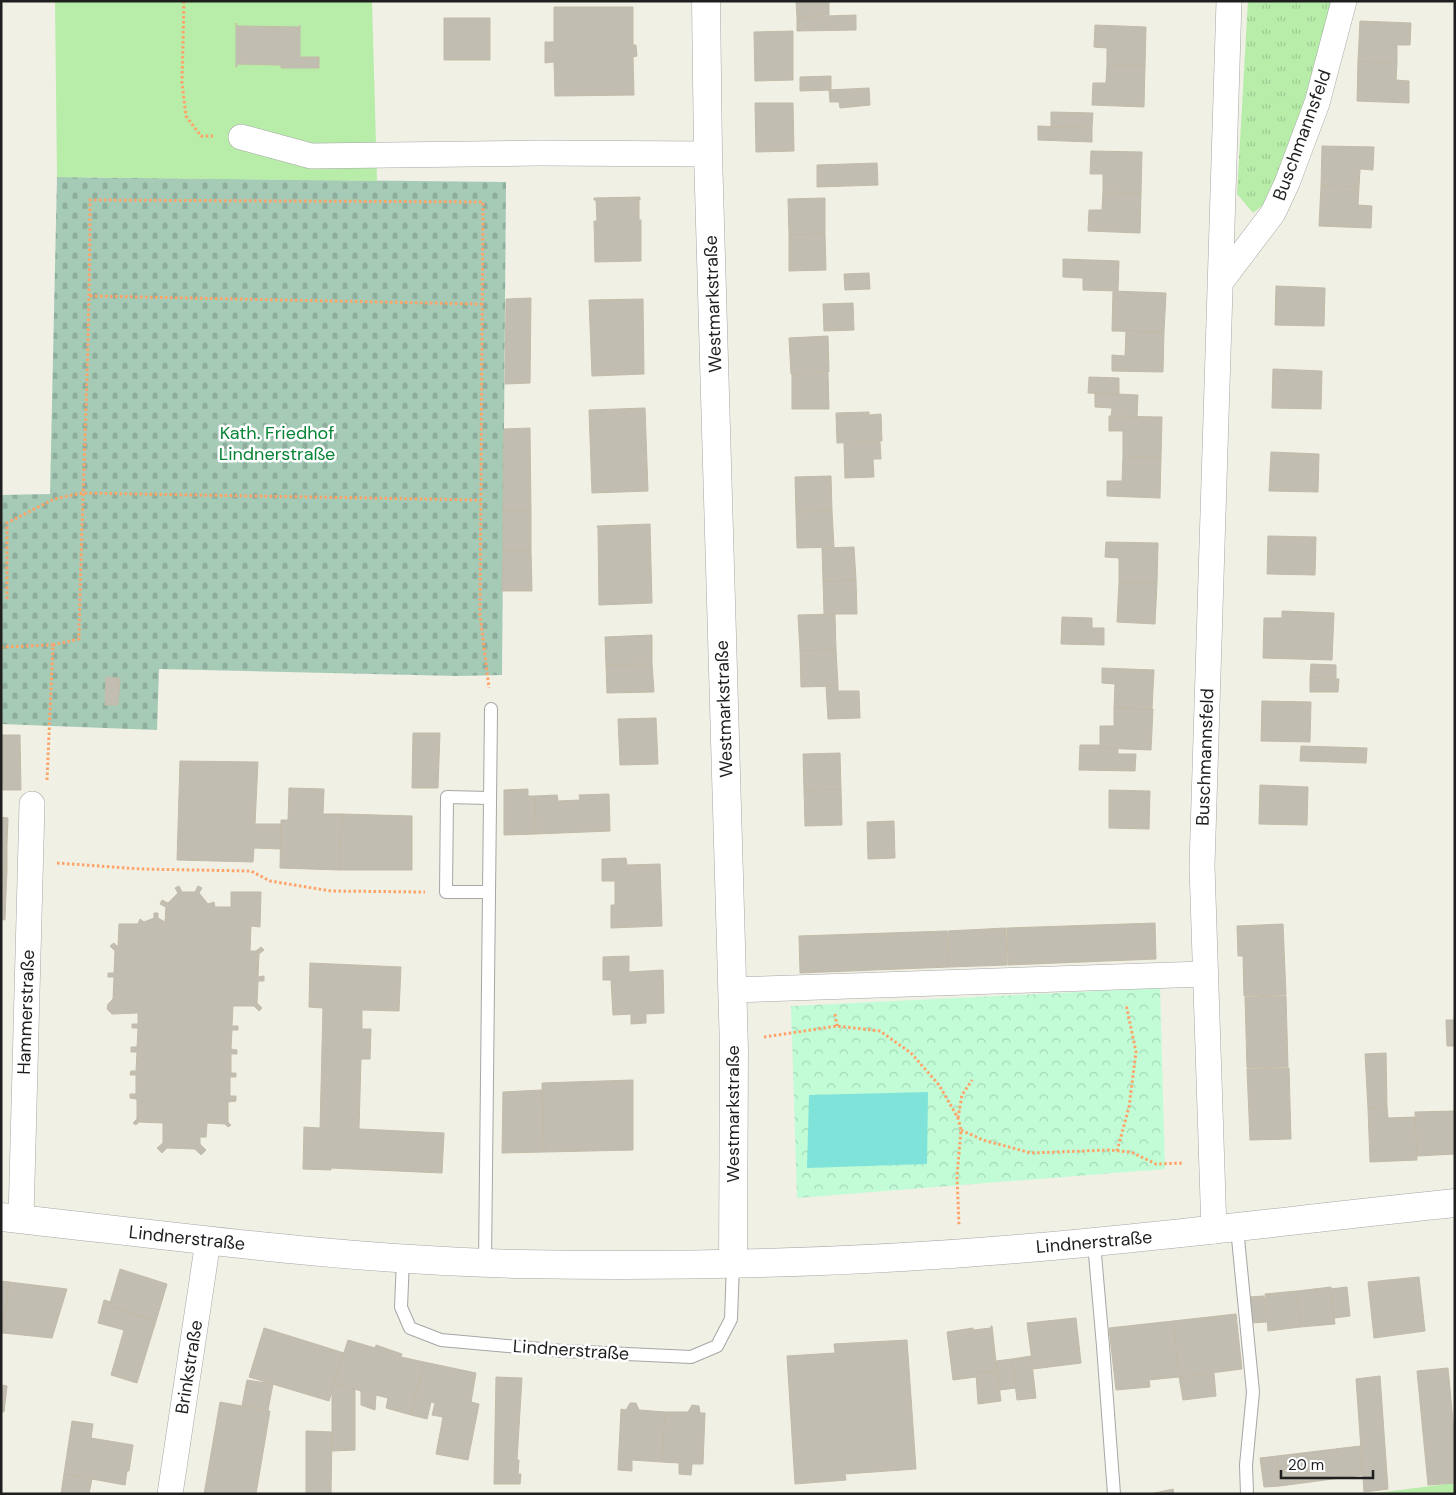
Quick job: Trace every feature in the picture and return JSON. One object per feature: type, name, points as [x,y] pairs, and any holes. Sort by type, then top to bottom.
[{"type":"street","name":"Westmarkstraße","points":[[706,1],[708,154],[734,1041],[733,1264]]},
{"type":"street","name":"Buschmannsfeld","points":[[1225,1230],[1211,1162],[1202,866],[1229,1]]},
{"type":"street","name":"Buschmannsfeld","points":[[1220,283],[1273,213],[1287,182],[1317,103],[1344,1]]},
{"type":"street","points":[[241,137],[311,156],[538,153],[708,154]]},
{"type":"street","name":"Hammerstraße","points":[[11,1218],[32,804]]},
{"type":"street","points":[[732,990],[1204,974]]},
{"type":"street","name":"Lindnerstraße","points":[[11,1218],[208,1241],[403,1259],[485,1263],[733,1264],[960,1253],[1094,1242],[1225,1230],[1455,1203]]},
{"type":"street","name":"Brinkstraße","points":[[170,1494],[208,1241]]},
{"type":"lane","points":[[485,1263],[491,709]]},
{"type":"lane","points":[[489,798],[447,797],[446,892],[489,892]]},
{"type":"lane","points":[[1225,1230],[1253,1392],[1246,1465],[1247,1494]]},
{"type":"lane","points":[[1094,1242],[1114,1494]]},
{"type":"lane","name":"Lindnerstraße","points":[[403,1259],[401,1307],[410,1328],[441,1340],[563,1352],[691,1357],[717,1346],[730,1320],[733,1264]]},
{"type":"path","points":[[184,1],[182,83],[186,116],[201,136],[241,137]]},
{"type":"path","points":[[1,647],[53,645],[79,639],[82,493],[90,296],[90,200],[482,202],[480,615],[491,709]]},
{"type":"path","points":[[90,296],[482,304]]},
{"type":"path","points":[[1,523],[7,523],[54,499],[82,493],[481,500]]},
{"type":"path","points":[[7,523],[7,599]]},
{"type":"path","points":[[32,804],[48,779],[53,645]]},
{"type":"path","points":[[30,862],[141,869],[251,871],[270,881],[331,891],[446,892]]},
{"type":"path","points":[[1117,1151],[1130,1107],[1136,1052],[1125,1000],[1124,977]]},
{"type":"path","points":[[734,1041],[837,1026],[880,1030],[911,1053],[939,1085],[958,1118],[961,1130],[957,1176],[960,1253]]},
{"type":"path","points":[[958,1118],[962,1095],[972,1080]]},
{"type":"path","points":[[961,1130],[982,1140],[1031,1153],[1109,1150],[1131,1152],[1156,1164],[1211,1162]]},
{"type":"green space","points":[[55,1],[372,1],[377,181],[57,177]]},
{"type":"green space","points":[[1248,1],[1334,1],[1325,49],[1273,197],[1253,213],[1237,194]]},
{"type":"green space","name":"Kath. Friedhof Lindnerstraße","points":[[57,177],[506,182],[502,675],[458,676],[159,669],[157,730],[1,724],[1,495],[50,494]]},
{"type":"green space","points":[[1160,988],[1165,1169],[797,1198],[791,1006]]},
{"type":"green space","points":[[1455,1483],[1455,1494],[1368,1494]]},
{"type":"shaded area","points":[[928,1092],[927,1164],[807,1168],[809,1095]]},
{"type":"building","points":[[796,1],[829,1],[829,15],[797,17]]},
{"type":"building","points":[[554,7],[633,7],[633,45],[636,45],[637,56],[633,57],[634,95],[555,96],[554,62],[545,63],[545,42],[554,42]]},
{"type":"building","points":[[856,15],[856,30],[797,31],[797,17]]},
{"type":"building","points":[[444,18],[490,18],[490,60],[444,60]]},
{"type":"building","points":[[1360,21],[1411,23],[1410,45],[1397,45],[1397,63],[1358,61]]},
{"type":"building","points":[[236,23],[237,26],[299,27],[300,25],[300,57],[319,57],[319,68],[281,68],[281,65],[237,64],[236,67]]},
{"type":"building","points":[[1095,25],[1146,27],[1145,66],[1107,65],[1107,48],[1094,47]]},
{"type":"building","points":[[793,31],[793,80],[755,81],[754,32]]},
{"type":"building","points":[[1358,61],[1397,63],[1396,80],[1409,81],[1409,103],[1357,101]]},
{"type":"building","points":[[1107,65],[1145,66],[1144,107],[1092,105],[1093,83],[1106,83]]},
{"type":"building","points":[[831,76],[831,90],[800,91],[800,77]]},
{"type":"building","points":[[869,88],[870,105],[840,108],[839,102],[830,102],[829,90]]},
{"type":"building","points":[[755,103],[793,103],[794,151],[756,152]]},
{"type":"building","points":[[1051,112],[1093,113],[1092,128],[1051,127]]},
{"type":"building","points":[[1038,126],[1092,128],[1092,142],[1038,140]]},
{"type":"building","points":[[1322,146],[1374,147],[1373,170],[1360,169],[1359,187],[1321,186]]},
{"type":"building","points":[[1091,151],[1142,152],[1141,193],[1103,192],[1103,174],[1090,174]]},
{"type":"building","points":[[877,163],[878,185],[817,187],[817,165]]},
{"type":"building","points":[[1321,186],[1359,187],[1358,205],[1372,206],[1371,228],[1319,226]]},
{"type":"building","points":[[1103,192],[1141,193],[1140,233],[1088,231],[1089,210],[1102,210]]},
{"type":"building","points":[[640,197],[641,261],[595,262],[594,221],[597,221],[596,200],[594,198]]},
{"type":"building","points":[[825,198],[825,234],[789,235],[788,199]]},
{"type":"building","points":[[825,234],[826,270],[789,271],[789,235]]},
{"type":"building","points":[[1063,259],[1119,261],[1118,291],[1083,290],[1083,278],[1063,277]]},
{"type":"building","points":[[869,273],[870,289],[845,290],[844,274]]},
{"type":"building","points":[[1276,286],[1325,288],[1324,326],[1275,325]]},
{"type":"building","points":[[1113,291],[1166,293],[1164,332],[1112,331]]},
{"type":"building","points":[[531,298],[530,383],[505,384],[506,299]]},
{"type":"building","points":[[643,299],[644,374],[592,376],[589,300]]},
{"type":"building","points":[[853,303],[854,330],[824,331],[823,304]]},
{"type":"building","points":[[1126,331],[1164,332],[1163,372],[1112,371],[1112,355],[1125,356]]},
{"type":"building","points":[[828,336],[829,372],[791,374],[789,338]]},
{"type":"building","points":[[1273,369],[1322,371],[1321,409],[1272,408]]},
{"type":"building","points":[[828,373],[829,409],[792,409],[792,374]]},
{"type":"building","points":[[1089,377],[1119,378],[1119,394],[1088,393]]},
{"type":"building","points":[[1095,393],[1138,395],[1137,417],[1111,416],[1112,408],[1095,407]]},
{"type":"building","points":[[645,408],[648,491],[592,493],[589,410]]},
{"type":"building","points":[[869,412],[869,415],[881,414],[882,441],[837,443],[836,413]]},
{"type":"building","points":[[1109,416],[1162,417],[1161,458],[1123,456],[1123,431],[1109,431]]},
{"type":"building","points":[[530,428],[531,510],[503,511],[504,429]]},
{"type":"building","points":[[880,442],[881,459],[873,459],[874,477],[845,478],[844,443]]},
{"type":"building","points":[[1271,452],[1319,454],[1318,492],[1269,491]]},
{"type":"building","points":[[1123,456],[1161,458],[1160,498],[1107,496],[1107,481],[1122,481]]},
{"type":"building","points":[[831,476],[832,511],[796,512],[795,477]]},
{"type":"building","points":[[531,510],[531,550],[503,551],[503,511]]},
{"type":"building","points":[[832,511],[834,547],[797,548],[796,512]]},
{"type":"building","points":[[650,524],[652,603],[599,605],[597,526]]},
{"type":"building","points":[[1268,536],[1316,537],[1315,575],[1267,574]]},
{"type":"building","points":[[1106,542],[1158,543],[1157,583],[1119,582],[1119,558],[1105,557]]},
{"type":"building","points":[[854,547],[856,580],[823,581],[822,548]]},
{"type":"building","points":[[531,550],[532,591],[502,591],[503,551]]},
{"type":"building","points":[[856,580],[857,614],[824,614],[823,581]]},
{"type":"building","points":[[1119,582],[1157,583],[1155,624],[1117,622]]},
{"type":"building","points":[[1282,611],[1334,613],[1332,660],[1263,658],[1264,618],[1282,618]]},
{"type":"building","points":[[835,614],[836,650],[800,651],[798,615]]},
{"type":"building","points":[[1062,617],[1092,618],[1092,628],[1104,628],[1104,645],[1061,644]]},
{"type":"building","points":[[652,635],[652,664],[606,665],[605,637]]},
{"type":"building","points":[[836,650],[838,686],[801,687],[800,651]]},
{"type":"building","points":[[652,664],[654,692],[607,693],[606,665]]},
{"type":"building","points":[[1311,664],[1336,665],[1336,678],[1310,677]]},
{"type":"building","points":[[1102,668],[1154,670],[1152,709],[1114,708],[1115,684],[1102,683]]},
{"type":"building","points":[[106,677],[120,678],[118,705],[105,705]]},
{"type":"building","points":[[1310,677],[1339,679],[1338,692],[1310,692]]},
{"type":"building","points":[[826,686],[838,686],[838,691],[859,691],[860,718],[828,719]]},
{"type":"building","points":[[1262,701],[1311,702],[1310,742],[1261,741]]},
{"type":"building","points":[[1114,708],[1153,709],[1151,750],[1100,748],[1100,726],[1114,726]]},
{"type":"building","points":[[656,718],[658,764],[620,765],[618,719]]},
{"type":"building","points":[[413,733],[440,733],[438,788],[412,788]]},
{"type":"building","points":[[1,735],[20,735],[21,790],[1,790]]},
{"type":"building","points":[[1080,745],[1100,745],[1100,748],[1118,749],[1118,754],[1136,754],[1135,771],[1079,770]]},
{"type":"building","points":[[1301,746],[1367,748],[1366,763],[1300,761]]},
{"type":"building","points":[[840,753],[841,789],[804,790],[803,754]]},
{"type":"building","points":[[180,761],[258,762],[255,824],[281,824],[281,849],[254,848],[253,862],[177,860]]},
{"type":"building","points":[[1260,785],[1308,787],[1307,825],[1259,824]]},
{"type":"building","points":[[289,788],[324,789],[323,814],[342,814],[340,870],[280,868],[281,820],[288,820]]},
{"type":"building","points":[[528,789],[528,796],[535,796],[536,834],[504,835],[504,790]]},
{"type":"building","points":[[841,789],[842,825],[805,826],[804,790]]},
{"type":"building","points":[[1109,790],[1150,791],[1149,829],[1109,828]]},
{"type":"building","points":[[609,794],[610,831],[536,834],[535,796],[557,795],[558,801],[580,800],[579,795]]},
{"type":"building","points":[[342,814],[412,816],[412,870],[340,870]]},
{"type":"building","points":[[1,817],[8,818],[7,844],[1,843]]},
{"type":"building","points":[[894,821],[895,858],[868,859],[867,822]]},
{"type":"building","points":[[1,843],[7,844],[7,869],[1,869]]},
{"type":"building","points":[[626,858],[627,865],[660,864],[662,926],[611,928],[611,905],[615,905],[615,881],[602,881],[602,859]]},
{"type":"building","points":[[1,869],[7,869],[6,894],[1,894]]},
{"type":"building","points":[[179,886],[182,892],[195,892],[198,886],[202,888],[199,893],[208,904],[214,902],[215,907],[231,907],[231,892],[261,892],[260,927],[251,926],[250,951],[256,951],[261,947],[264,950],[259,954],[258,977],[264,976],[264,981],[258,981],[257,1003],[262,1008],[259,1011],[254,1006],[233,1006],[232,1026],[238,1026],[238,1030],[232,1030],[231,1049],[237,1050],[237,1054],[231,1054],[231,1073],[236,1073],[236,1077],[230,1077],[230,1096],[236,1096],[236,1101],[228,1102],[228,1122],[231,1125],[228,1127],[225,1124],[207,1123],[206,1137],[200,1137],[200,1144],[206,1150],[201,1155],[195,1149],[167,1148],[162,1153],[157,1148],[163,1143],[163,1123],[139,1122],[136,1125],[133,1123],[137,1119],[137,1100],[130,1098],[130,1094],[136,1094],[136,1075],[130,1075],[131,1071],[136,1071],[137,1052],[131,1052],[131,1047],[137,1047],[138,1028],[132,1028],[132,1024],[138,1024],[138,1013],[112,1014],[107,1009],[108,1004],[113,999],[114,977],[108,977],[108,973],[114,973],[115,951],[110,946],[114,943],[118,947],[119,924],[138,924],[140,919],[144,922],[154,918],[154,913],[158,913],[158,918],[165,922],[166,907],[160,904],[162,900],[168,903],[178,893],[175,888]]},
{"type":"building","points":[[1,894],[6,894],[5,920],[1,919]]},
{"type":"building","points":[[1155,923],[1156,959],[1008,965],[1007,928]]},
{"type":"building","points":[[1283,924],[1286,995],[1244,996],[1243,956],[1238,956],[1237,926]]},
{"type":"building","points":[[1006,928],[1007,965],[949,967],[948,931]]},
{"type":"building","points":[[947,931],[949,967],[800,973],[799,936]]},
{"type":"building","points":[[629,956],[629,972],[663,970],[664,1013],[646,1014],[646,1023],[631,1024],[631,1014],[613,1015],[611,980],[603,980],[603,957]]},
{"type":"building","points":[[310,963],[401,967],[399,1011],[362,1010],[362,1029],[371,1029],[370,1059],[361,1059],[359,1129],[444,1133],[442,1173],[331,1168],[331,1170],[303,1169],[304,1127],[320,1128],[323,1008],[309,1007]]},
{"type":"building","points":[[1286,996],[1288,1067],[1247,1068],[1245,997]]},
{"type":"building","points":[[1446,1020],[1455,1020],[1455,1046],[1447,1046]]},
{"type":"building","points":[[1386,1053],[1387,1107],[1368,1108],[1365,1054]]},
{"type":"building","points":[[1289,1068],[1291,1139],[1250,1140],[1247,1069]]},
{"type":"building","points":[[633,1080],[633,1150],[544,1152],[542,1083]]},
{"type":"building","points":[[542,1090],[544,1152],[502,1153],[503,1092]]},
{"type":"building","points":[[1387,1107],[1388,1118],[1415,1117],[1417,1160],[1370,1162],[1368,1108]]},
{"type":"building","points":[[1455,1111],[1455,1154],[1417,1156],[1415,1112]]},
{"type":"building","points":[[120,1269],[167,1284],[156,1321],[109,1306]]},
{"type":"building","points":[[1419,1277],[1425,1331],[1374,1338],[1368,1282]]},
{"type":"building","points":[[1,1281],[9,1282],[3,1333],[1,1333]]},
{"type":"building","points":[[9,1282],[67,1289],[52,1338],[3,1333]]},
{"type":"building","points":[[1331,1287],[1335,1324],[1300,1327],[1297,1291]]},
{"type":"building","points":[[1347,1287],[1350,1316],[1334,1318],[1331,1289]]},
{"type":"building","points":[[1297,1291],[1300,1327],[1268,1331],[1265,1294]]},
{"type":"building","points":[[1264,1296],[1267,1322],[1251,1323],[1249,1297]]},
{"type":"building","points":[[104,1300],[111,1302],[109,1306],[156,1321],[137,1383],[111,1375],[124,1330],[98,1323]]},
{"type":"building","points":[[1236,1314],[1242,1369],[1179,1377],[1173,1321]]},
{"type":"building","points":[[1076,1318],[1081,1363],[1033,1369],[1027,1323]]},
{"type":"building","points":[[1173,1321],[1179,1377],[1149,1380],[1150,1387],[1116,1390],[1109,1328]]},
{"type":"building","points":[[991,1326],[997,1371],[976,1373],[976,1377],[953,1380],[947,1332],[973,1328],[973,1330],[991,1328]]},
{"type":"building","points":[[264,1328],[344,1353],[329,1401],[249,1377]]},
{"type":"building","points":[[348,1340],[375,1348],[376,1345],[402,1354],[401,1357],[424,1362],[411,1415],[386,1408],[388,1398],[376,1395],[375,1410],[361,1405],[361,1391],[334,1383]]},
{"type":"building","points":[[907,1340],[916,1469],[845,1474],[846,1480],[795,1484],[787,1356],[835,1353],[834,1344]]},
{"type":"building","points":[[1031,1356],[1036,1398],[1017,1400],[1012,1359]]},
{"type":"building","points":[[1012,1359],[1016,1388],[1000,1390],[996,1361]]},
{"type":"building","points":[[424,1362],[476,1373],[471,1402],[479,1404],[468,1460],[436,1454],[443,1417],[432,1415],[435,1403],[431,1402],[427,1419],[411,1415]]},
{"type":"building","points":[[1448,1368],[1455,1443],[1455,1483],[1428,1485],[1417,1371]]},
{"type":"building","points":[[997,1371],[1001,1401],[978,1404],[976,1373]]},
{"type":"building","points":[[1214,1373],[1216,1396],[1183,1400],[1179,1377]]},
{"type":"building","points":[[1380,1376],[1388,1489],[1364,1492],[1356,1379]]},
{"type":"building","points":[[496,1377],[522,1378],[517,1460],[519,1460],[518,1474],[521,1474],[520,1484],[494,1484]]},
{"type":"building","points":[[247,1380],[273,1384],[268,1410],[242,1406]]},
{"type":"building","points":[[334,1383],[355,1389],[355,1450],[332,1451],[332,1390]]},
{"type":"building","points":[[1,1385],[7,1386],[4,1412],[1,1412]]},
{"type":"building","points":[[220,1402],[270,1411],[256,1494],[204,1494]]},
{"type":"building","points":[[630,1403],[636,1403],[639,1410],[665,1412],[662,1462],[632,1460],[632,1471],[618,1470],[621,1409],[626,1410]]},
{"type":"building","points":[[692,1405],[699,1406],[700,1413],[705,1413],[703,1464],[692,1464],[691,1475],[679,1474],[679,1463],[662,1462],[665,1412],[688,1412]]},
{"type":"building","points":[[72,1421],[93,1424],[91,1438],[133,1445],[125,1485],[64,1474]]},
{"type":"building","points":[[306,1431],[332,1432],[331,1494],[306,1494]]},
{"type":"building","points":[[1360,1446],[1363,1475],[1280,1486],[1277,1456]]},
{"type":"building","points":[[1277,1456],[1280,1486],[1264,1487],[1260,1458]]},
{"type":"building","points":[[64,1474],[92,1479],[89,1494],[61,1494]]},
{"type":"building","points":[[1173,1489],[1174,1494],[1150,1494]]}]
